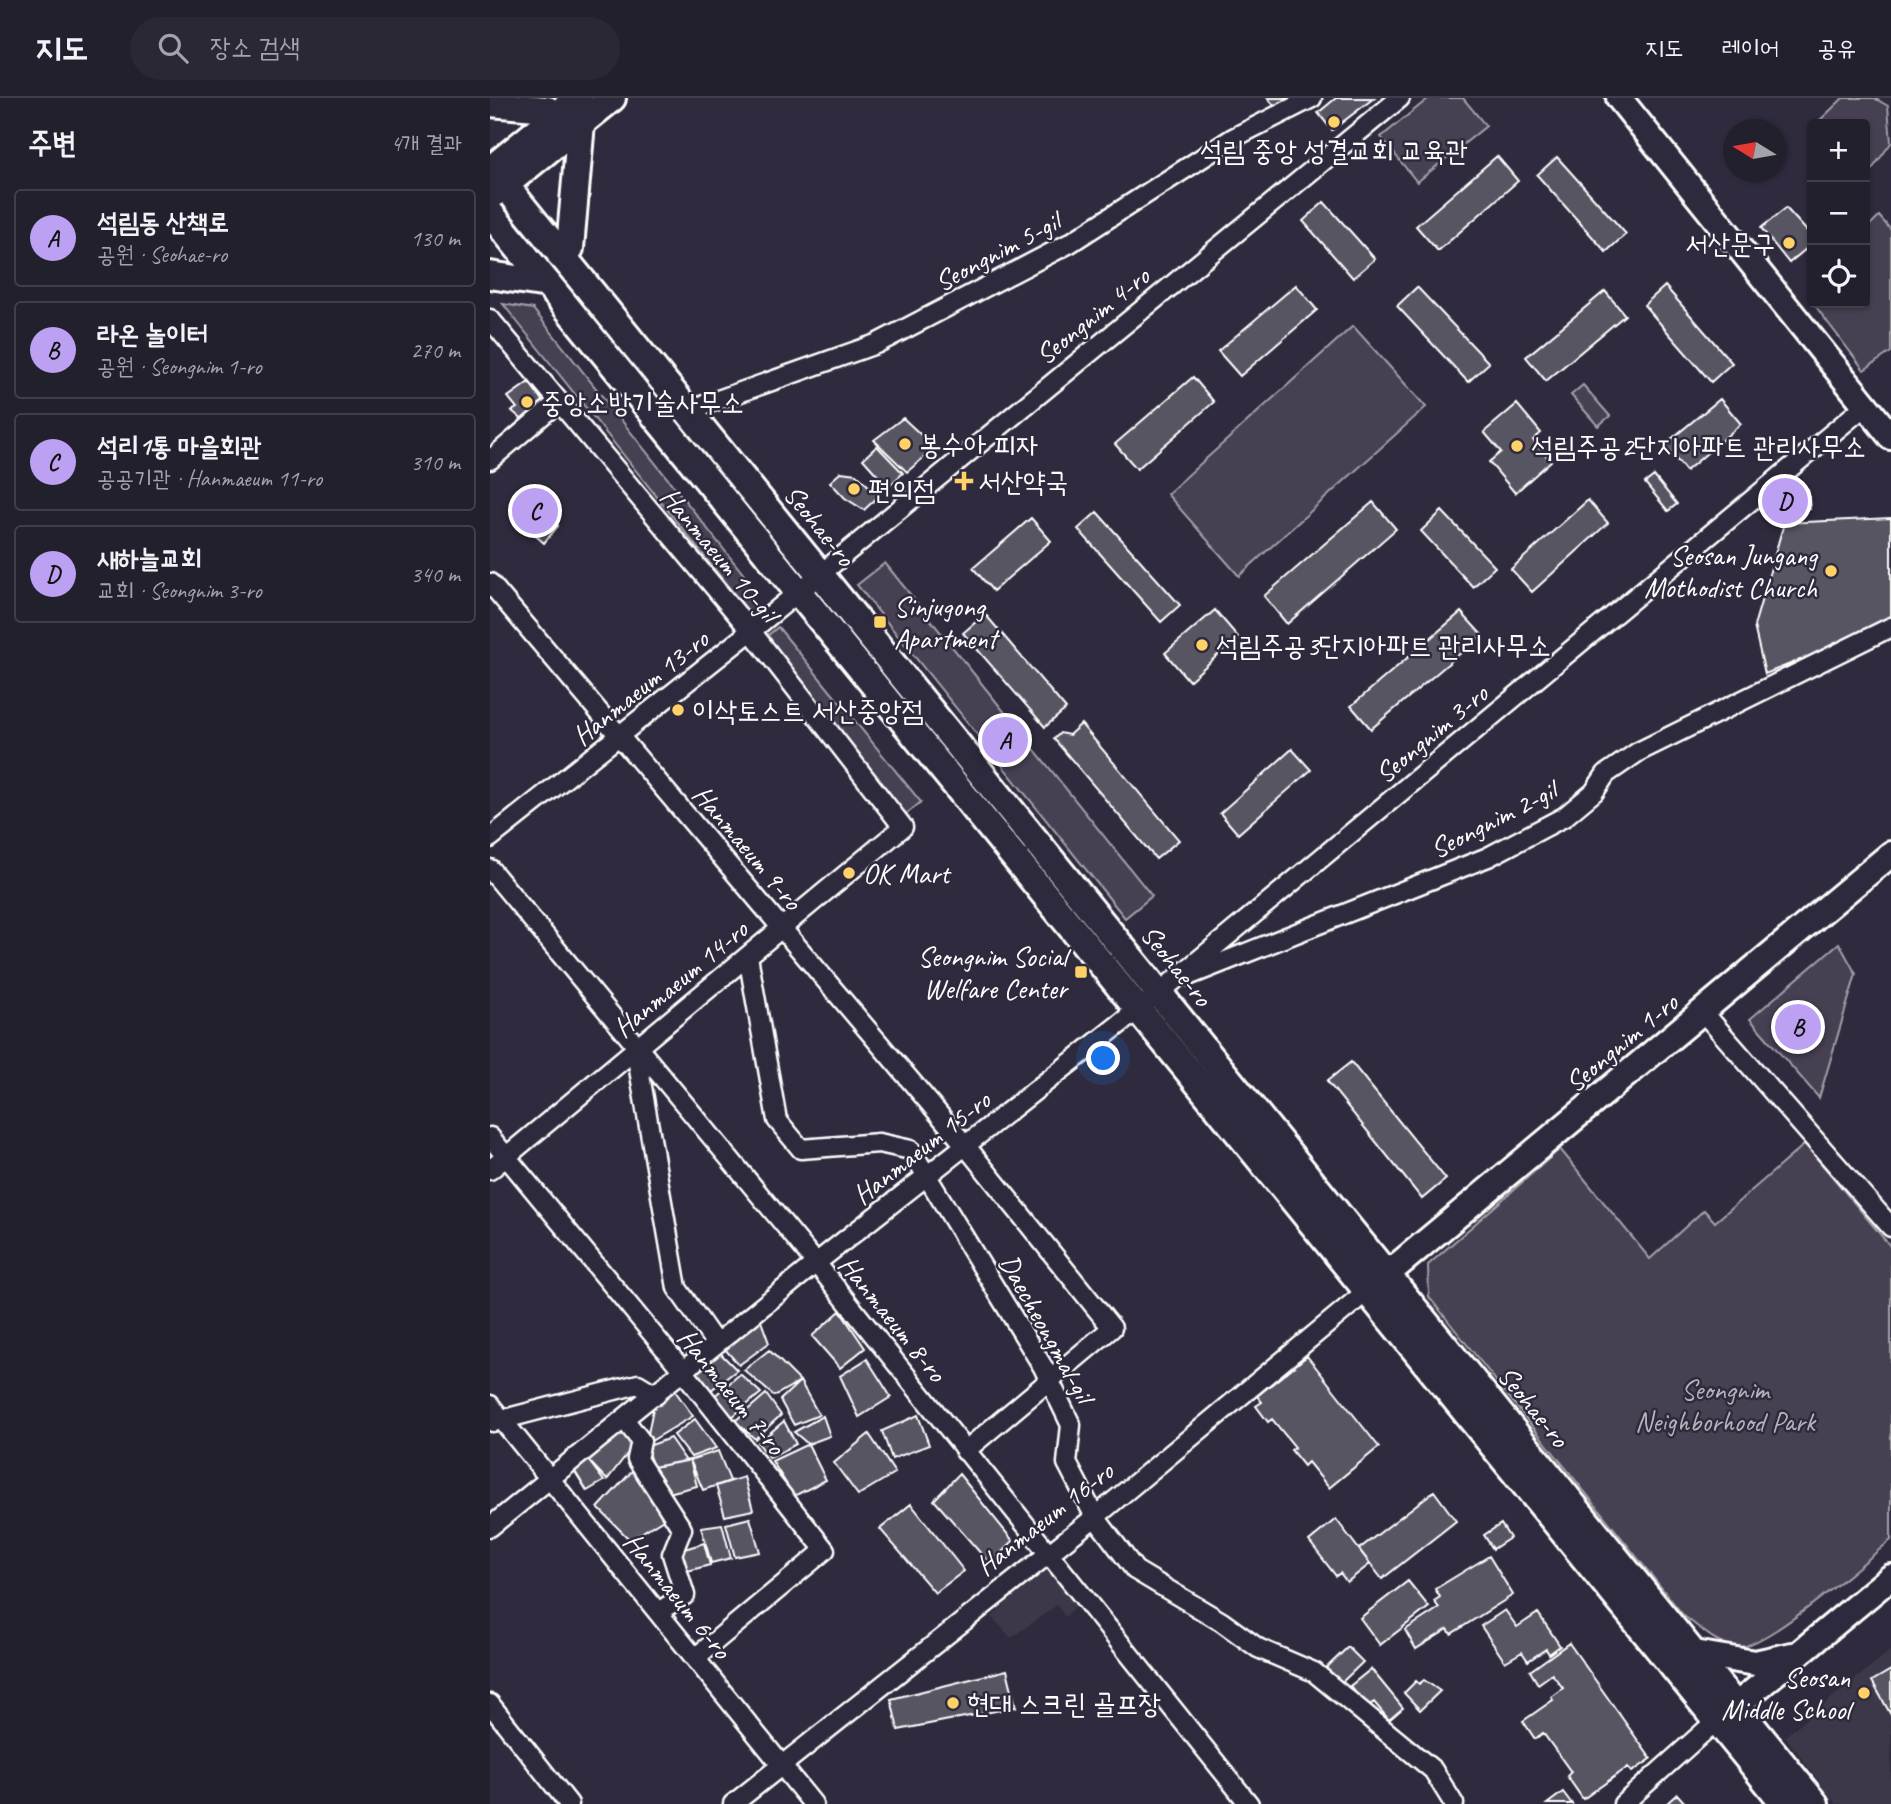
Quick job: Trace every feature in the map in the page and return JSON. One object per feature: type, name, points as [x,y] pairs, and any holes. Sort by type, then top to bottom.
[{"type":"main road","points":[[493,177],[572,112],[612,98]]},
{"type":"main road","points":[[561,256],[570,248],[572,112]]},
{"type":"main road","name":"Seohae-ro","points":[[493,177],[561,256],[819,574],[1166,988],[1387,1274],[1694,1653],[1726,1713],[1785,1804]]},
{"type":"main road","name":"Seohae-ro","points":[[490,213],[1367,1291],[1726,1713],[1815,1804]]},
{"type":"main road","points":[[490,275],[548,284]]},
{"type":"street","name":"Seongnim 5-gil","points":[[687,411],[876,344],[1070,243],[1233,138],[1312,98]]},
{"type":"street","name":"Seongnim 4-ro","points":[[819,574],[1400,98]]},
{"type":"street","points":[[1619,98],[1891,437]]},
{"type":"street","points":[[490,104],[572,112]]},
{"type":"street","name":"Hanmaeum 10-gil","points":[[490,319],[751,631],[904,827]]},
{"type":"street","points":[[490,460],[558,402]]},
{"type":"street","name":"Seongnim 3-ro","points":[[1166,988],[1866,405]]},
{"type":"street","name":"Hanmaeum 13-ro","points":[[490,838],[621,737],[819,574]]},
{"type":"street","name":"Hanmaeum 9-ro","points":[[490,583],[965,1144],[1112,1328],[1048,1378]]},
{"type":"street","name":"Seongnim 2-gil","points":[[1166,988],[1488,857],[1564,817],[1594,792],[1606,774],[1638,752],[1891,627]]},
{"type":"street","name":"Hanmaeum 14-ro","points":[[490,1170],[904,827]]},
{"type":"street","name":"Seongnim 1-ro","points":[[1387,1274],[1891,854]]},
{"type":"street","name":"Hanmaeum 8-ro","points":[[490,869],[636,1049],[816,1263],[1249,1804]]},
{"type":"street","name":"Daecheongmal-gil","points":[[748,956],[776,1120],[801,1149],[879,1143],[911,1150],[928,1174],[1048,1378],[1071,1425],[1067,1463],[1095,1517],[1135,1570],[1222,1622],[1258,1648],[1314,1672],[1433,1770],[1454,1804]]},
{"type":"street","name":"Hanmaeum 15-ro","points":[[490,1527],[548,1477],[656,1395],[965,1144],[1166,988]]},
{"type":"street","points":[[1703,1012],[1891,1227]]},
{"type":"street","points":[[636,1049],[677,1288],[716,1344]]},
{"type":"street","name":"Hanmaeum 7-ro","points":[[490,1137],[684,1372],[825,1550],[695,1658]]},
{"type":"street","name":"Hanmaeum 16-ro","points":[[733,1804],[1048,1551],[1095,1517],[1387,1274]]},
{"type":"street","points":[[965,1451],[1048,1378]]},
{"type":"street","points":[[496,1422],[638,1384],[656,1395]]},
{"type":"street","name":"Hanmaeum 6-ro","points":[[490,1405],[496,1422],[548,1477],[813,1804]]},
{"type":"street","points":[[624,1419],[642,1441],[637,1459],[682,1529],[672,1554],[685,1595],[658,1612]]},
{"type":"street","points":[[1623,1804],[1726,1713],[1891,1577]]},
{"type":"street","points":[[1694,1653],[1755,1663],[1796,1654]]},
{"type":"street","points":[[490,1704],[569,1804]]},
{"type":"shaded area","points":[[1050,1560],[1084,1597],[1065,1617],[1057,1605],[1011,1638],[992,1617]]},
{"type":"shaded area","name":"Seosan Middle School","points":[[1891,1650],[1891,1804],[1836,1804],[1785,1736]]},
{"type":"green space","points":[[1429,98],[1463,98],[1486,126],[1417,182],[1381,137]]},
{"type":"green space","points":[[1843,98],[1874,98],[1888,106],[1891,143],[1870,172],[1870,119],[1821,119]]},
{"type":"green space","points":[[1879,216],[1891,230],[1891,352],[1864,370],[1817,308],[1870,308],[1870,225]]},
{"type":"green space","points":[[503,304],[533,309],[745,576],[744,595],[760,613],[752,616]]},
{"type":"green space","points":[[1353,326],[1426,407],[1239,576],[1167,494]]},
{"type":"green space","points":[[1583,385],[1610,416],[1598,426],[1571,395]]},
{"type":"green space","points":[[885,563],[1152,896],[1125,918],[857,585]]},
{"type":"green space","points":[[778,627],[921,802],[905,815],[762,640]]},
{"type":"green space","points":[[1839,943],[1856,974],[1819,1098],[1750,1019]]},
{"type":"green space","name":"Seongnim Neighborhood Park","points":[[1805,1144],[1891,1247],[1891,1540],[1790,1621],[1749,1645],[1735,1647],[1714,1639],[1684,1616],[1429,1297],[1428,1265],[1560,1149],[1650,1259],[1704,1210],[1715,1222]]},
{"type":"building","points":[[1268,98],[1295,98],[1276,108]]},
{"type":"building","name":"석림 중앙 성결교회 교육관","points":[[1336,98],[1374,98],[1332,130],[1318,113]]},
{"type":"building","points":[[1497,156],[1518,181],[1438,251],[1416,226]]},
{"type":"building","points":[[1557,157],[1626,234],[1606,252],[1537,175]]},
{"type":"building","points":[[1324,202],[1375,259],[1353,278],[1303,221]]},
{"type":"building","points":[[1786,208],[1807,230],[1807,248],[1789,263],[1761,228]]},
{"type":"building","points":[[1296,285],[1317,310],[1240,376],[1218,351]]},
{"type":"building","points":[[1665,286],[1732,363],[1711,382],[1644,305]]},
{"type":"building","points":[[1417,287],[1489,363],[1468,382],[1397,306]]},
{"type":"building","points":[[1605,291],[1625,315],[1546,381],[1526,357]]},
{"type":"building","points":[[1193,377],[1214,402],[1137,469],[1115,444]]},
{"type":"building","name":"중앙소방기술사무소","points":[[529,382],[546,406],[525,422],[512,411],[517,408],[508,397]]},
{"type":"building","points":[[1720,399],[1741,424],[1686,471],[1664,445]]},
{"type":"building","name":"석림주공2단지아파트 관리사무소","points":[[1517,404],[1541,433],[1533,440],[1551,461],[1515,493],[1489,462],[1501,452],[1484,432]]},
{"type":"building","name":"봉수아 피자","points":[[903,418],[935,448],[907,472],[874,440]]},
{"type":"building","points":[[877,446],[903,473],[888,487],[863,459]]},
{"type":"building","name":"편의점","points":[[841,472],[856,474],[879,496],[864,510],[845,498],[830,482]]},
{"type":"building","points":[[1654,476],[1677,504],[1668,511],[1645,483]]},
{"type":"building","points":[[535,487],[558,526],[544,543],[528,529],[515,496]]},
{"type":"building","points":[[1808,490],[1810,509],[1765,513],[1759,493]]},
{"type":"building","points":[[1588,500],[1608,523],[1532,592],[1511,569]]},
{"type":"building","points":[[1373,502],[1396,529],[1287,624],[1264,596]]},
{"type":"building","points":[[1442,511],[1495,567],[1473,587],[1421,531]]},
{"type":"building","points":[[1097,512],[1180,605],[1161,622],[1078,529]]},
{"type":"building","points":[[1031,518],[1051,541],[993,591],[973,568]]},
{"type":"building","name":"Seosan Jungang Mothodist Church","points":[[1891,518],[1891,619],[1850,640],[1765,674],[1754,626],[1784,523]]},
{"type":"building","name":"석림주공3단지아파트 관리사무소","points":[[1215,610],[1238,637],[1189,681],[1165,653]]},
{"type":"building","points":[[1461,612],[1482,635],[1371,729],[1351,706]]},
{"type":"building","points":[[985,614],[1066,709],[1045,727],[963,633]]},
{"type":"building","points":[[1081,724],[1179,840],[1156,859],[1054,739],[1060,733],[1069,735]]},
{"type":"building","points":[[1292,749],[1311,770],[1238,834],[1220,813]]},
{"type":"building","points":[[1351,1062],[1446,1179],[1422,1199],[1327,1081]]},
{"type":"building","points":[[754,1302],[769,1343],[739,1365],[715,1338]]},
{"type":"building","points":[[840,1311],[865,1348],[840,1368],[812,1336]]},
{"type":"building","points":[[707,1340],[737,1370],[711,1390],[688,1361]]},
{"type":"building","points":[[769,1350],[800,1381],[774,1396],[744,1370]]},
{"type":"building","points":[[1307,1356],[1379,1447],[1329,1488],[1308,1462],[1304,1466],[1291,1450],[1295,1447],[1272,1419],[1268,1422],[1256,1406],[1262,1402],[1257,1396]]},
{"type":"building","points":[[867,1359],[891,1397],[859,1417],[840,1376]]},
{"type":"building","points":[[740,1374],[761,1393],[732,1417],[712,1398]]},
{"type":"building","points":[[800,1381],[819,1415],[794,1425],[780,1400]]},
{"type":"building","points":[[673,1388],[693,1416],[646,1444],[654,1403]]},
{"type":"building","points":[[766,1394],[781,1415],[755,1439],[735,1421]]},
{"type":"building","points":[[918,1415],[929,1445],[892,1459],[882,1431]]},
{"type":"building","points":[[823,1416],[830,1436],[808,1444],[794,1432]]},
{"type":"building","points":[[695,1419],[716,1448],[691,1457],[674,1435]]},
{"type":"building","points":[[784,1421],[796,1444],[770,1458],[758,1443]]},
{"type":"building","points":[[625,1423],[637,1441],[607,1480],[588,1460]]},
{"type":"building","points":[[869,1434],[895,1473],[858,1495],[834,1463]]},
{"type":"building","points":[[670,1438],[686,1461],[653,1467],[646,1447]]},
{"type":"building","points":[[808,1444],[826,1480],[794,1496],[772,1461]]},
{"type":"building","points":[[718,1451],[730,1481],[703,1490],[690,1460]]},
{"type":"building","points":[[588,1460],[604,1481],[587,1491],[574,1470]]},
{"type":"building","points":[[690,1460],[697,1486],[668,1493],[653,1467]]},
{"type":"building","points":[[634,1469],[668,1516],[630,1540],[598,1508]]},
{"type":"building","points":[[959,1474],[1013,1541],[990,1564],[934,1500]]},
{"type":"building","points":[[744,1477],[753,1510],[725,1516],[716,1486]]},
{"type":"building","points":[[1434,1491],[1456,1521],[1382,1579],[1359,1549]]},
{"type":"building","points":[[911,1504],[964,1571],[935,1593],[880,1529]]},
{"type":"building","points":[[750,1518],[760,1552],[735,1557],[726,1524]]},
{"type":"building","points":[[1336,1519],[1370,1564],[1347,1582],[1340,1573],[1336,1576],[1309,1541]]},
{"type":"building","points":[[722,1524],[731,1558],[711,1563],[701,1527]]},
{"type":"building","points":[[1501,1524],[1510,1538],[1493,1549],[1484,1535]]},
{"type":"building","points":[[704,1543],[710,1565],[680,1573],[675,1552]]},
{"type":"building","points":[[1489,1556],[1513,1595],[1451,1634],[1448,1629],[1416,1649],[1405,1630],[1439,1608],[1434,1601],[1440,1597],[1435,1589]]},
{"type":"building","points":[[1408,1581],[1429,1607],[1380,1645],[1360,1618]]},
{"type":"building","points":[[1505,1610],[1517,1627],[1538,1613],[1560,1646],[1549,1654],[1546,1649],[1528,1661],[1522,1652],[1505,1662],[1481,1626]]},
{"type":"building","points":[[1569,1643],[1651,1759],[1632,1772],[1628,1767],[1583,1799],[1567,1776],[1571,1772],[1543,1733],[1535,1739],[1523,1721],[1553,1700],[1551,1697],[1563,1688],[1552,1674],[1538,1684],[1530,1671]]},
{"type":"building","points":[[1348,1647],[1363,1662],[1338,1686],[1323,1671]]},
{"type":"building","points":[[1371,1669],[1403,1708],[1389,1720],[1374,1702],[1367,1707],[1350,1686]]},
{"type":"building","name":"현대 스크린 골프장","points":[[1007,1670],[1016,1707],[898,1730],[891,1699]]},
{"type":"building","name":"Seosan Middle School","points":[[1891,1670],[1891,1715],[1872,1681]]},
{"type":"building","points":[[1424,1680],[1440,1691],[1420,1710],[1404,1693],[1416,1681],[1419,1684]]},
{"type":"building","points":[[1563,1792],[1572,1804],[1547,1804]]},
{"type":"building","points":[[1677,1794],[1686,1804],[1666,1804]]},
{"type":"place","name":"석림 중앙 성결교회 교육관","points":[[1334,122]]},
{"type":"place","name":"서산문구","points":[[1789,243]]},
{"type":"place","name":"중앙소방기술사무소","points":[[527,402]]},
{"type":"place","name":"봉수아 피자","points":[[905,444]]},
{"type":"place","name":"석림주공2단지아파트 관리사무소","points":[[1517,446]]},
{"type":"place","name":"서산약국","points":[[964,481]]},
{"type":"place","name":"편의점","points":[[854,489]]},
{"type":"place","name":"새하늘교회","points":[[1785,501]]},
{"type":"place","name":"석리1통 마을회관","points":[[535,511]]},
{"type":"place","name":"Seosan Jungang Mothodist Church","points":[[1831,571]]},
{"type":"place","name":"Sinjugong Apartment","points":[[880,622]]},
{"type":"place","name":"석림주공3단지아파트 관리사무소","points":[[1202,645]]},
{"type":"place","name":"이삭토스트 서산중앙점","points":[[678,710]]},
{"type":"place","name":"석림동 산책로","points":[[1005,740]]},
{"type":"place","name":"OK Mart","points":[[849,873]]},
{"type":"place","name":"Seongnim Social Welfare Center","points":[[1081,972]]},
{"type":"place","name":"라온 놀이터","points":[[1798,1027]]},
{"type":"place","name":"Seosan Middle School","points":[[1864,1693]]},
{"type":"place","name":"현대 스크린 골프장","points":[[953,1703]]}]
